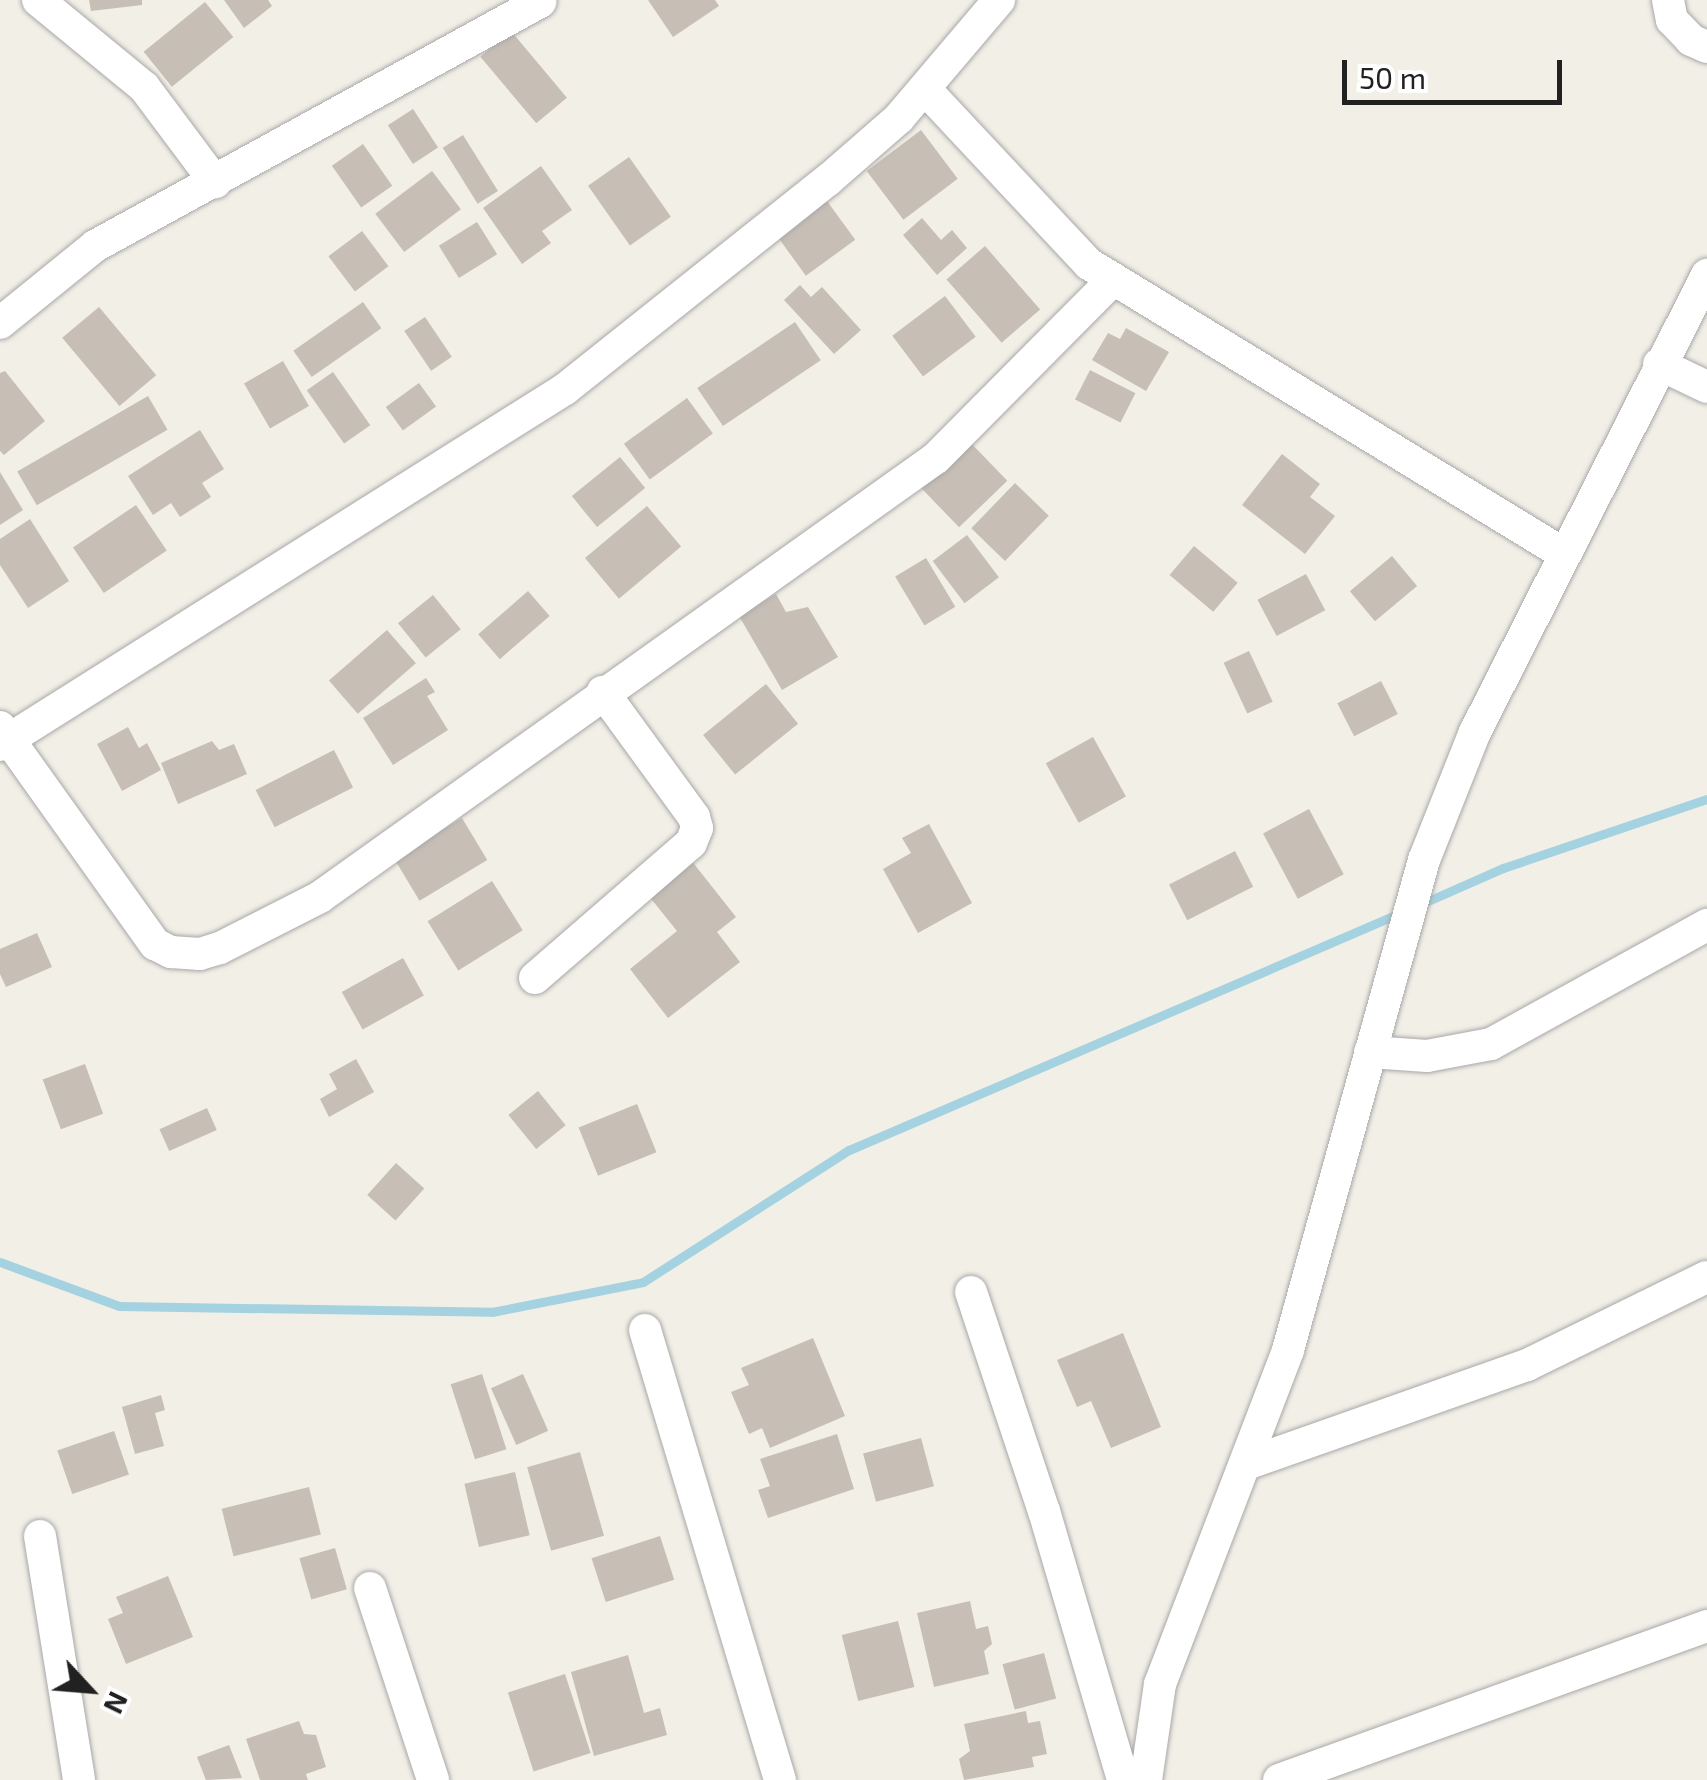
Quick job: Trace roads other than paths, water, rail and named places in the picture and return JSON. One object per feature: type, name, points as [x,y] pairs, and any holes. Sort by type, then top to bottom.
[{"type":"street","points":[[38,0],[144,86],[215,182]]},
{"type":"street","points":[[1000,0],[925,89],[828,180],[566,389],[4,738],[155,944],[171,952],[200,954],[320,897],[936,458],[1114,280]]},
{"type":"street","points":[[1668,0],[1672,20],[1691,40],[1707,46]]},
{"type":"street","points":[[0,323],[95,246],[540,2]]},
{"type":"street","points":[[925,89],[1089,264],[1564,554]]},
{"type":"street","points":[[1146,1780],[1160,1684],[1288,1350],[1424,860],[1475,732],[1707,276]]},
{"type":"street","points":[[1659,364],[1707,387]]},
{"type":"street","points":[[535,978],[692,843],[698,828],[694,816],[603,692]]},
{"type":"street","points":[[1370,1052],[1427,1056],[1491,1044],[1707,925]]},
{"type":"street","points":[[1246,1464],[1527,1364],[1707,1277]]},
{"type":"street","points":[[971,1292],[1044,1511],[1123,1780]]},
{"type":"street","points":[[645,1330],[780,1780]]},
{"type":"street","points":[[40,1536],[79,1780]]},
{"type":"street","points":[[370,1588],[434,1780]]},
{"type":"street","points":[[1279,1780],[1707,1626]]},
{"type":"waterway","points":[[1419,905],[1503,868],[1707,799]]},
{"type":"waterway","points":[[0,1262],[119,1306],[492,1312],[643,1282],[849,1150],[1400,913]]}]
